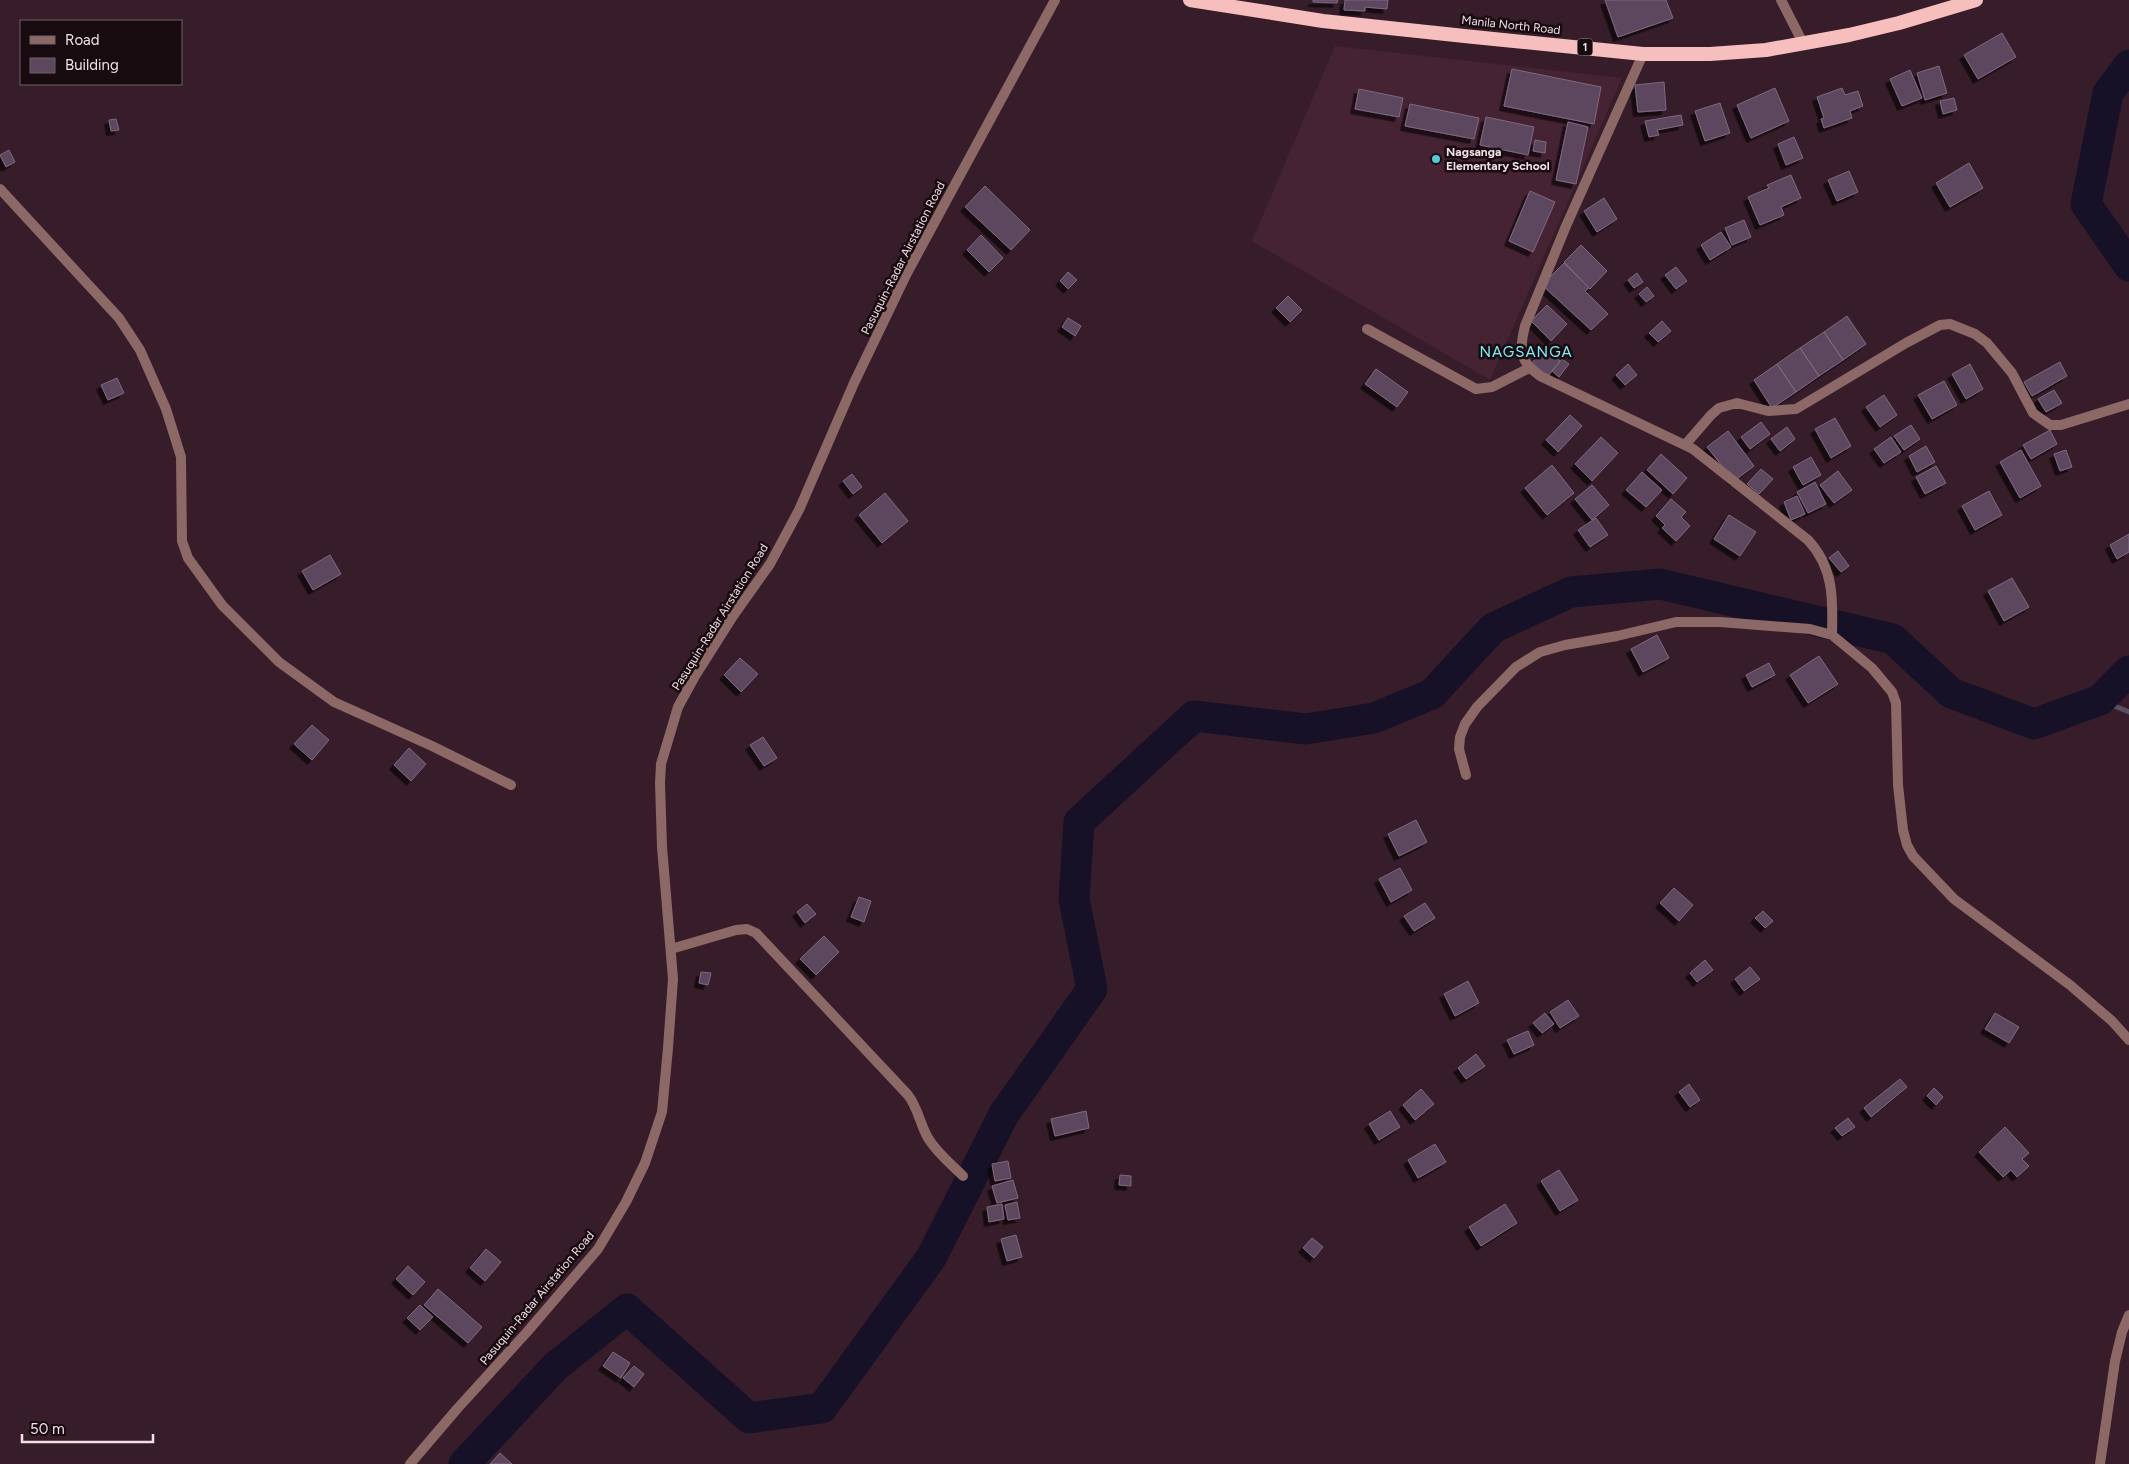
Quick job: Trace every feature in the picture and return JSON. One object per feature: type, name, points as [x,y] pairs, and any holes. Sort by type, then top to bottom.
[{"type":"highway","name":"Manila North Road","points":[[1190,0],[1332,22],[1643,54],[1710,54],[1766,50],[1849,36],[1976,0]]},
{"type":"street","name":"Pasuquin-Radar Airstation Road","points":[[410,1464],[598,1249],[626,1202],[645,1163],[662,1112],[673,979],[662,847],[660,783],[661,764],[678,707],[700,668],[770,564],[799,510],[854,383],[906,275],[1055,0]]},
{"type":"street","points":[[1781,0],[1803,43]]},
{"type":"street","points":[[1643,54],[1566,226],[1525,326],[1520,343],[1521,351],[1529,368],[1559,385],[1685,445],[1710,461],[1760,504],[1808,540],[1819,552],[1827,568],[1831,591],[1832,635]]},
{"type":"street","points":[[0,189],[119,318],[140,350],[166,409],[181,457],[182,541],[188,558],[222,605],[279,662],[334,702],[432,746],[511,785]]},
{"type":"street","points":[[1685,445],[1719,408],[1737,403],[1768,411],[1796,409],[1906,343],[1940,326],[1950,324],[1975,334],[1987,343],[2012,373],[2033,413],[2050,425],[2060,425],[2129,404]]},
{"type":"street","points":[[1367,329],[1476,389],[1492,387],[1529,368]]},
{"type":"street","points":[[1466,775],[1459,748],[1460,737],[1465,724],[1477,707],[1509,673],[1540,652],[1676,622],[1720,622],[1810,628],[1832,635],[1872,668],[1892,692],[1896,703],[1898,785],[1903,830],[1907,845],[1918,863],[1954,899],[2070,985],[2112,1021],[2129,1040]]},
{"type":"street","points":[[671,949],[736,930],[746,929],[756,933],[908,1095],[929,1139],[963,1176]]},
{"type":"street","points":[[2100,1464],[2115,1360],[2122,1332],[2129,1315]]},
{"type":"shaded area","name":"Nagsanga Elementary School","points":[[1335,46],[1622,78],[1490,380],[1252,241]]},
{"type":"building","points":[[1313,0],[1338,0],[1337,3],[1313,2]]},
{"type":"building","points":[[1345,0],[1388,0],[1387,9],[1365,7],[1365,11],[1344,10]]},
{"type":"building","points":[[1605,0],[1666,0],[1673,18],[1618,37]]},
{"type":"building","points":[[2002,33],[2016,57],[1978,79],[1964,55]]},
{"type":"building","points":[[1939,66],[1947,93],[1925,100],[1917,73]]},
{"type":"building","points":[[1512,69],[1601,87],[1594,124],[1504,106]]},
{"type":"building","points":[[1910,70],[1922,98],[1902,106],[1890,79]]},
{"type":"building","points":[[1664,82],[1666,110],[1638,112],[1635,85]]},
{"type":"building","points":[[1775,88],[1789,121],[1751,138],[1737,105]]},
{"type":"building","points":[[1842,88],[1845,95],[1858,91],[1863,106],[1850,111],[1852,118],[1824,128],[1821,119],[1824,118],[1817,97]]},
{"type":"building","points":[[1359,89],[1403,98],[1399,117],[1355,109]]},
{"type":"building","points":[[1954,98],[1957,110],[1943,114],[1940,101]]},
{"type":"building","points":[[1720,103],[1730,133],[1705,141],[1695,111]]},
{"type":"building","points":[[1410,104],[1479,118],[1474,139],[1405,126]]},
{"type":"building","points":[[1681,115],[1683,125],[1657,130],[1659,135],[1649,137],[1645,121]]},
{"type":"building","points":[[1486,117],[1534,127],[1528,155],[1480,145]]},
{"type":"building","points":[[116,119],[119,130],[111,131],[109,120]]},
{"type":"building","points":[[1568,122],[1588,127],[1576,184],[1556,180]]},
{"type":"building","points":[[1794,137],[1803,158],[1786,165],[1778,144]]},
{"type":"building","points":[[1535,140],[1546,142],[1545,153],[1533,151]]},
{"type":"building","points":[[9,150],[15,162],[6,167],[0,155]]},
{"type":"building","points":[[1969,163],[1983,188],[1950,207],[1936,183]]},
{"type":"building","points":[[1849,171],[1858,192],[1837,201],[1828,180]]},
{"type":"building","points":[[1791,175],[1801,198],[1781,207],[1784,215],[1760,225],[1748,197],[1769,188],[1767,185]]},
{"type":"building","points":[[985,186],[1030,230],[1011,250],[965,207]]},
{"type":"building","points":[[1530,191],[1555,202],[1533,252],[1509,241]]},
{"type":"building","points":[[1604,198],[1617,219],[1597,232],[1584,211]]},
{"type":"building","points":[[1744,220],[1751,237],[1732,245],[1725,228]]},
{"type":"building","points":[[1721,232],[1731,247],[1710,260],[1701,245]]},
{"type":"building","points":[[981,235],[1003,258],[989,272],[967,250]]},
{"type":"building","points":[[1581,245],[1607,271],[1590,289],[1564,262]]},
{"type":"building","points":[[1564,263],[1589,288],[1585,291],[1608,314],[1591,330],[1542,285]]},
{"type":"building","points":[[1676,267],[1687,281],[1676,289],[1665,275]]},
{"type":"building","points":[[1068,272],[1077,280],[1068,289],[1060,281]]},
{"type":"building","points":[[1637,273],[1643,282],[1634,288],[1628,280]]},
{"type":"building","points":[[1647,287],[1654,296],[1646,302],[1639,294]]},
{"type":"building","points":[[1288,296],[1302,310],[1290,322],[1276,308]]},
{"type":"building","points":[[1547,305],[1567,324],[1551,341],[1531,321]]},
{"type":"building","points":[[1847,316],[1866,344],[1843,360],[1824,332]]},
{"type":"building","points":[[1068,318],[1081,326],[1075,336],[1062,327]]},
{"type":"building","points":[[1662,321],[1671,331],[1658,342],[1649,333]]},
{"type":"building","points":[[1824,332],[1843,360],[1819,376],[1800,348]]},
{"type":"building","points":[[1544,348],[1560,361],[1548,376],[1532,363]]},
{"type":"building","points":[[1800,348],[1819,376],[1796,392],[1777,364]]},
{"type":"building","points":[[1562,359],[1569,364],[1559,377],[1552,371]]},
{"type":"building","points":[[2060,362],[2067,376],[2032,396],[2024,382]]},
{"type":"building","points":[[1628,364],[1637,375],[1625,385],[1616,375]]},
{"type":"building","points":[[1777,364],[1796,392],[1772,408],[1754,380]]},
{"type":"building","points":[[1970,364],[1983,389],[1966,399],[1952,374]]},
{"type":"building","points":[[1376,369],[1408,392],[1397,407],[1365,384]]},
{"type":"building","points":[[117,378],[124,393],[108,400],[101,385]]},
{"type":"building","points":[[1944,381],[1957,405],[1932,419],[1918,395]]},
{"type":"building","points":[[2054,390],[2062,403],[2046,412],[2038,399]]},
{"type":"building","points":[[1884,395],[1897,415],[1880,427],[1866,407]]},
{"type":"building","points":[[1570,415],[1582,426],[1558,452],[1546,440]]},
{"type":"building","points":[[1835,418],[1851,446],[1831,458],[1815,429]]},
{"type":"building","points":[[1761,422],[1770,434],[1750,449],[1741,437]]},
{"type":"building","points":[[1911,425],[1920,439],[1904,450],[1894,436]]},
{"type":"building","points":[[1787,427],[1795,439],[1780,451],[1771,439]]},
{"type":"building","points":[[2050,430],[2057,444],[2031,459],[2023,445]]},
{"type":"building","points":[[1728,431],[1754,466],[1734,481],[1707,447]]},
{"type":"building","points":[[1601,437],[1618,453],[1592,481],[1575,464]]},
{"type":"building","points":[[1891,437],[1901,452],[1884,463],[1874,449]]},
{"type":"building","points":[[1926,446],[1935,462],[1917,472],[1909,456]]},
{"type":"building","points":[[2021,450],[2041,486],[2020,498],[2000,462]]},
{"type":"building","points":[[2066,450],[2072,467],[2060,471],[2054,454]]},
{"type":"building","points":[[1661,454],[1687,478],[1673,494],[1647,470]]},
{"type":"building","points":[[1811,457],[1821,475],[1803,485],[1793,467]]},
{"type":"building","points":[[1552,465],[1574,493],[1547,515],[1525,488]]},
{"type":"building","points":[[1936,466],[1946,483],[1925,494],[1916,477]]},
{"type":"building","points":[[1761,469],[1773,479],[1759,494],[1747,484]]},
{"type":"building","points":[[1838,471],[1852,490],[1834,503],[1820,485]]},
{"type":"building","points":[[1642,472],[1662,490],[1646,507],[1626,490]]},
{"type":"building","points":[[852,474],[862,487],[853,494],[843,481]]},
{"type":"building","points":[[1815,482],[1826,504],[1808,513],[1797,492]]},
{"type":"building","points":[[1592,485],[1609,505],[1592,520],[1575,499]]},
{"type":"building","points":[[1989,491],[2002,515],[1975,530],[1962,506]]},
{"type":"building","points":[[885,493],[908,521],[882,543],[859,515]]},
{"type":"building","points":[[1797,496],[1805,514],[1791,520],[1784,502]]},
{"type":"building","points":[[1671,499],[1686,512],[1681,517],[1690,526],[1676,541],[1662,528],[1665,525],[1656,516]]},
{"type":"building","points":[[1729,515],[1756,532],[1740,556],[1714,539]]},
{"type":"building","points":[[1596,518],[1608,535],[1590,547],[1578,530]]},
{"type":"building","points":[[2129,534],[2129,552],[2117,559],[2110,545]]},
{"type":"building","points":[[1838,551],[1849,566],[1841,572],[1829,558]]},
{"type":"building","points":[[330,555],[341,574],[313,590],[302,571]]},
{"type":"building","points":[[2012,578],[2029,607],[2004,621],[1988,591]]},
{"type":"building","points":[[1657,635],[1669,658],[1643,672],[1631,649]]},
{"type":"building","points":[[1819,656],[1838,684],[1808,703],[1790,675]]},
{"type":"building","points":[[740,658],[758,674],[741,692],[724,675]]},
{"type":"building","points":[[1769,663],[1775,675],[1752,687],[1746,675]]},
{"type":"building","points":[[312,725],[329,740],[312,760],[294,744]]},
{"type":"building","points":[[763,737],[777,758],[764,766],[750,745]]},
{"type":"building","points":[[409,748],[426,764],[411,781],[394,765]]},
{"type":"building","points":[[1416,820],[1427,842],[1399,856],[1388,834]]},
{"type":"building","points":[[1400,868],[1412,890],[1391,902],[1379,879]]},
{"type":"building","points":[[1674,888],[1693,905],[1679,921],[1660,903]]},
{"type":"building","points":[[859,897],[871,901],[864,922],[851,917]]},
{"type":"building","points":[[1425,903],[1435,918],[1414,931],[1404,916]]},
{"type":"building","points":[[807,904],[816,914],[805,923],[797,912]]},
{"type":"building","points":[[1763,911],[1773,921],[1765,928],[1755,918]]},
{"type":"building","points":[[824,936],[839,952],[816,975],[800,959]]},
{"type":"building","points":[[1705,960],[1713,970],[1697,982],[1690,973]]},
{"type":"building","points":[[1750,967],[1760,979],[1744,991],[1735,979]]},
{"type":"building","points":[[701,972],[711,973],[708,985],[699,983]]},
{"type":"building","points":[[1468,981],[1479,1003],[1455,1016],[1444,994]]},
{"type":"building","points":[[1568,1000],[1579,1016],[1560,1028],[1550,1012]]},
{"type":"building","points":[[1545,1013],[1554,1024],[1542,1033],[1533,1023]]},
{"type":"building","points":[[1995,1013],[2019,1027],[2009,1043],[1985,1029]]},
{"type":"building","points":[[1528,1031],[1534,1045],[1514,1054],[1507,1040]]},
{"type":"building","points":[[1476,1054],[1485,1066],[1466,1079],[1458,1068]]},
{"type":"building","points":[[1900,1079],[1907,1087],[1871,1117],[1864,1108]]},
{"type":"building","points":[[1689,1084],[1700,1100],[1690,1107],[1679,1092]]},
{"type":"building","points":[[1934,1088],[1943,1097],[1936,1105],[1927,1096]]},
{"type":"building","points":[[1421,1089],[1434,1104],[1415,1120],[1403,1105]]},
{"type":"building","points":[[1086,1111],[1089,1128],[1055,1136],[1051,1119]]},
{"type":"building","points":[[1390,1111],[1400,1127],[1379,1140],[1369,1124]]},
{"type":"building","points":[[1848,1118],[1855,1127],[1842,1136],[1835,1128]]},
{"type":"building","points":[[2005,1127],[2029,1153],[2022,1159],[2029,1166],[2017,1177],[2011,1170],[2003,1177],[1979,1152]]},
{"type":"building","points":[[1435,1144],[1446,1162],[1418,1178],[1408,1160]]},
{"type":"building","points":[[1008,1161],[1011,1178],[995,1181],[992,1164]]},
{"type":"building","points":[[1559,1170],[1578,1200],[1560,1211],[1541,1181]]},
{"type":"building","points":[[1120,1175],[1131,1176],[1131,1186],[1119,1185]]},
{"type":"building","points":[[1013,1180],[1018,1198],[997,1203],[992,1186]]},
{"type":"building","points":[[1017,1202],[1020,1218],[1008,1220],[1005,1205]]},
{"type":"building","points":[[1002,1204],[1004,1219],[989,1222],[987,1207]]},
{"type":"building","points":[[1505,1204],[1517,1223],[1481,1246],[1469,1227]]},
{"type":"building","points":[[1016,1235],[1022,1257],[1007,1261],[1001,1239]]},
{"type":"building","points":[[1312,1238],[1323,1247],[1314,1258],[1303,1248]]},
{"type":"building","points":[[486,1249],[501,1262],[485,1281],[470,1268]]},
{"type":"building","points":[[408,1266],[425,1282],[413,1295],[396,1279]]},
{"type":"building","points":[[438,1289],[482,1327],[468,1343],[424,1305]]},
{"type":"building","points":[[420,1305],[433,1317],[420,1330],[407,1318]]},
{"type":"building","points":[[613,1352],[630,1363],[621,1378],[603,1366]]},
{"type":"building","points":[[634,1366],[644,1374],[634,1387],[623,1378]]},
{"type":"building","points":[[500,1453],[512,1464],[490,1464]]},
{"type":"waterway","points":[[2129,65],[2108,93],[2086,204],[2129,266]]},
{"type":"waterway","points":[[464,1464],[556,1366],[627,1309],[749,1418],[822,1408],[931,1258],[1004,1114],[1092,989],[1074,899],[1079,822],[1194,716],[1306,729],[1374,718],[1432,694],[1493,628],[1571,592],[1660,584],[1893,639],[1951,693],[2034,724],[2100,700],[2129,671]]},
{"type":"waterway","points":[[2100,700],[2129,712]]},
{"type":"place","name":"Nagsanga Elementary School","points":[[1436,159]]},
{"type":"district","name":"NAGSANGA","points":[[1526,352]]}]
